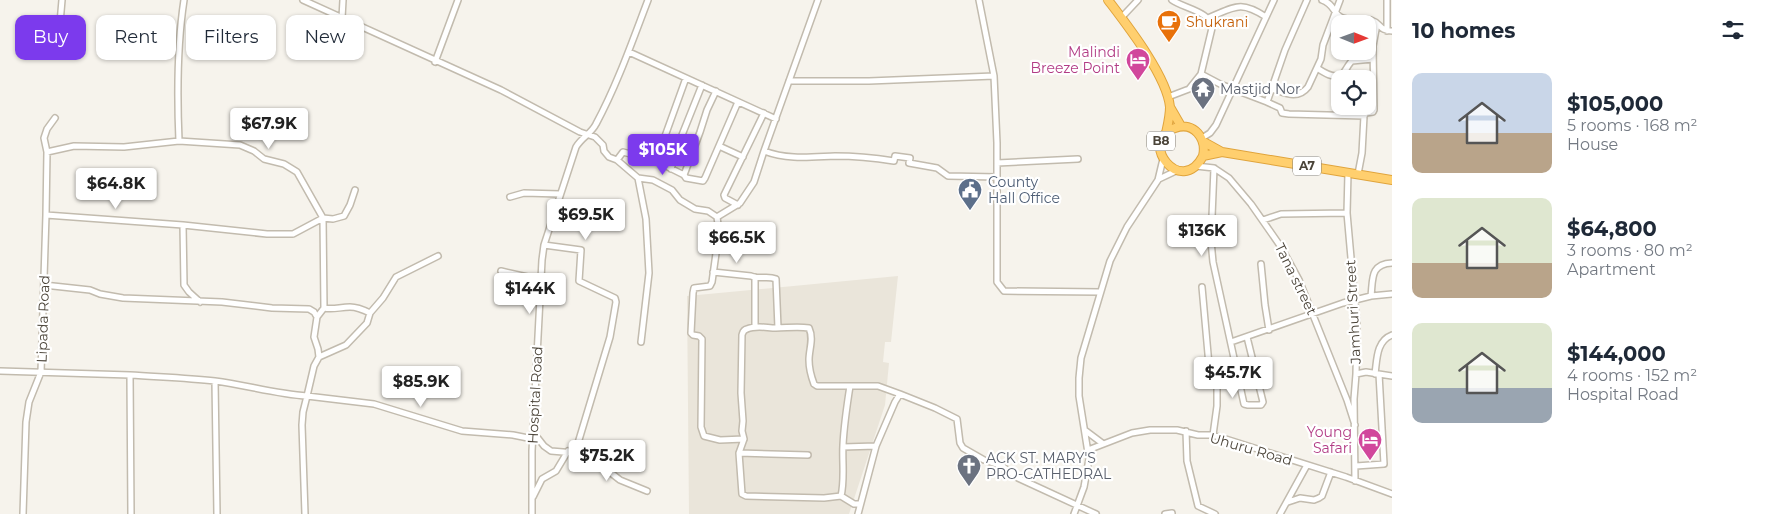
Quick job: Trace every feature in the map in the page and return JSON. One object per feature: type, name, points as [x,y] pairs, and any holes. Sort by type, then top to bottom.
[{"type":"highway","points":[[1108,0],[1151,62],[1168,97],[1170,107],[1166,133]]},
{"type":"highway","points":[[1170,107],[1181,126]]},
{"type":"highway","name":"B8","points":[[1196,166],[1184,171],[1169,167],[1163,159],[1160,146],[1166,133],[1173,128],[1181,126],[1190,127],[1197,131],[1203,140]]},
{"type":"highway","points":[[1196,166],[1203,156],[1203,140]]},
{"type":"highway","name":"A7","points":[[1203,140],[1222,152]]},
{"type":"highway","name":"A7","points":[[1203,156],[1222,152],[1392,180]]},
{"type":"street","points":[[61,15],[62,0]]},
{"type":"street","points":[[179,142],[179,69],[184,0]]},
{"type":"street","points":[[303,0],[336,15]]},
{"type":"street","points":[[342,15],[343,0]]},
{"type":"street","points":[[435,62],[458,0]]},
{"type":"street","name":"Hospital Road","points":[[532,514],[533,431],[544,245],[576,147],[595,126],[629,52],[648,0]]},
{"type":"street","points":[[717,217],[738,205],[754,182],[818,0]]},
{"type":"street","points":[[979,0],[994,76],[997,163],[997,282],[1004,291],[1100,292]]},
{"type":"street","points":[[1122,18],[1138,0]]},
{"type":"street","points":[[1168,97],[1190,89],[1201,74],[1212,28],[1208,18],[1172,0]]},
{"type":"street","points":[[1203,140],[1213,129],[1274,0]]},
{"type":"street","points":[[1267,102],[1288,42],[1307,0]]},
{"type":"street","points":[[1322,0],[1329,2],[1340,15]]},
{"type":"street","points":[[1272,90],[1291,95],[1300,93],[1308,87],[1322,56],[1325,38],[1340,0]]},
{"type":"street","points":[[1376,24],[1383,30],[1390,31],[1387,0]]},
{"type":"street","points":[[1208,18],[1244,6],[1254,8],[1266,17]]},
{"type":"street","points":[[364,28],[435,62],[501,90],[586,135],[595,136],[603,145],[604,152],[617,160],[638,178],[653,180],[672,190],[680,200],[695,209],[710,212],[717,217],[719,232],[710,286],[694,288],[693,293],[691,333],[702,339],[701,427],[704,436],[720,440],[744,439]]},
{"type":"street","points":[[629,52],[776,119]]},
{"type":"street","points":[[1317,68],[1326,74],[1340,75],[1343,74],[1352,61],[1362,60]]},
{"type":"street","points":[[1201,74],[1280,108],[1282,113],[1364,116],[1365,113],[1372,113],[1374,110],[1373,60]]},
{"type":"street","points":[[789,81],[869,81],[994,76]]},
{"type":"street","points":[[656,161],[686,78]]},
{"type":"street","points":[[671,168],[702,84]]},
{"type":"street","points":[[684,175],[707,110],[716,91]]},
{"type":"street","points":[[617,160],[625,152],[656,161],[684,175],[686,178],[703,180],[738,102]]},
{"type":"street","points":[[738,205],[725,198],[724,195],[764,113]]},
{"type":"street","points":[[1358,174],[1362,153],[1364,116]]},
{"type":"street","name":"Lipada Road","points":[[23,514],[26,422],[30,402],[41,372],[46,215],[47,152],[45,134],[54,118]]},
{"type":"street","points":[[47,152],[74,146],[124,147],[179,142],[240,145],[254,151],[264,159],[284,164],[297,172],[323,218],[324,308],[317,317],[314,336],[319,357],[314,366],[303,412],[302,426],[305,514]]},
{"type":"street","points":[[719,146],[743,157]]},
{"type":"street","points":[[764,151],[795,158],[837,156],[894,161],[895,156],[910,158],[909,163],[936,168],[948,176],[997,177]]},
{"type":"street","points":[[997,163],[1078,159]]},
{"type":"street","points":[[1074,514],[1085,482],[1089,459],[1079,396],[1080,365],[1088,330],[1115,250],[1158,180],[1163,159]]},
{"type":"street","points":[[1196,166],[1214,168],[1211,252],[1244,404],[1248,406],[1261,405],[1263,402],[1247,337]]},
{"type":"street","name":"Tana street","points":[[1214,168],[1234,184],[1264,220],[1290,262],[1313,313],[1355,425]]},
{"type":"street","points":[[1158,180],[1178,170]]},
{"type":"street","name":"Jamhuri Street","points":[[1348,173],[1347,213],[1357,325],[1354,399],[1355,481]]},
{"type":"street","points":[[638,178],[646,219],[649,273],[641,342]]},
{"type":"street","points":[[46,215],[183,225],[267,234],[293,234],[323,218],[333,219],[344,216],[356,190]]},
{"type":"street","points":[[510,197],[524,193],[560,194]]},
{"type":"street","points":[[1264,220],[1281,214],[1347,213]]},
{"type":"street","points":[[183,225],[184,285],[200,302]]},
{"type":"street","points":[[544,245],[582,250],[579,282],[615,298],[616,302],[610,337],[576,453]]},
{"type":"street","points":[[319,357],[346,345],[367,323],[370,313],[383,298],[396,277],[438,256]]},
{"type":"street","points":[[1372,296],[1376,269],[1382,264],[1392,263]]},
{"type":"street","points":[[1261,264],[1264,305],[1270,330]]},
{"type":"street","points":[[501,271],[541,280]]},
{"type":"street","points":[[713,272],[755,278],[769,276],[776,279],[778,328]]},
{"type":"street","points":[[755,278],[755,327]]},
{"type":"street","points":[[44,285],[90,290],[122,298],[235,303],[272,308],[308,309],[314,312],[317,317]]},
{"type":"street","points":[[1202,287],[1210,365],[1217,382],[1217,406],[1212,436]]},
{"type":"street","points":[[1231,342],[1343,303],[1372,296],[1392,294]]},
{"type":"street","points":[[324,308],[332,310],[349,307],[370,313]]},
{"type":"street","points":[[860,504],[854,504],[842,496],[814,498],[744,496],[741,491],[739,453],[744,439],[740,393],[742,335],[745,330],[755,327],[778,328],[790,326],[809,328],[812,340],[809,358],[814,384],[817,386],[882,387],[935,408],[957,419],[960,443],[963,448],[984,460],[1002,466],[1018,478],[1096,514]]},
{"type":"street","points":[[1356,466],[1384,464],[1377,374],[1378,350],[1384,339],[1392,335]]},
{"type":"street","points":[[0,371],[130,375],[215,381],[255,387],[288,395],[374,404],[462,431],[513,435],[533,439]]},
{"type":"street","points":[[1356,374],[1366,372],[1392,376]]},
{"type":"street","points":[[130,375],[131,514]]},
{"type":"street","points":[[215,381],[217,514]]},
{"type":"street","points":[[842,496],[845,418],[850,386]]},
{"type":"street","points":[[858,514],[876,446],[900,394]]},
{"type":"street","points":[[1347,400],[1354,399]]},
{"type":"street","points":[[1085,430],[1102,444],[1089,459]]},
{"type":"street","name":"Uhuru Road","points":[[1088,448],[1132,433],[1150,430],[1186,431],[1192,434],[1212,436],[1331,472],[1392,494]]},
{"type":"street","points":[[533,431],[544,446],[551,451],[568,451],[593,459],[620,480],[647,491]]},
{"type":"street","points":[[1186,431],[1187,461],[1198,506],[1215,514]]},
{"type":"street","points":[[843,446],[876,446]]},
{"type":"street","points":[[532,499],[542,479],[556,471],[568,451]]},
{"type":"street","points":[[739,453],[808,455]]},
{"type":"street","points":[[1280,514],[1307,465]]},
{"type":"street","points":[[1288,502],[1300,498],[1314,500],[1322,496],[1331,472]]},
{"type":"street","points":[[1165,514],[1172,513]]},
{"type":"shaded area","points":[[898,276],[891,342],[885,342],[883,362],[889,363],[885,405],[849,514],[689,514],[687,296]]},
{"type":"place","name":"Shukrani","points":[[1169,43]]},
{"type":"place","name":"Malindi Breeze Point","points":[[1138,81]]},
{"type":"place","name":"Mastjid Nor","points":[[1203,110]]},
{"type":"place","name":"County Hall Office","points":[[970,211]]},
{"type":"place","name":"Young Safari","points":[[1370,461]]},
{"type":"place","name":"ACK ST. MARY'S PRO-CATHEDRAL","points":[[969,487]]}]
